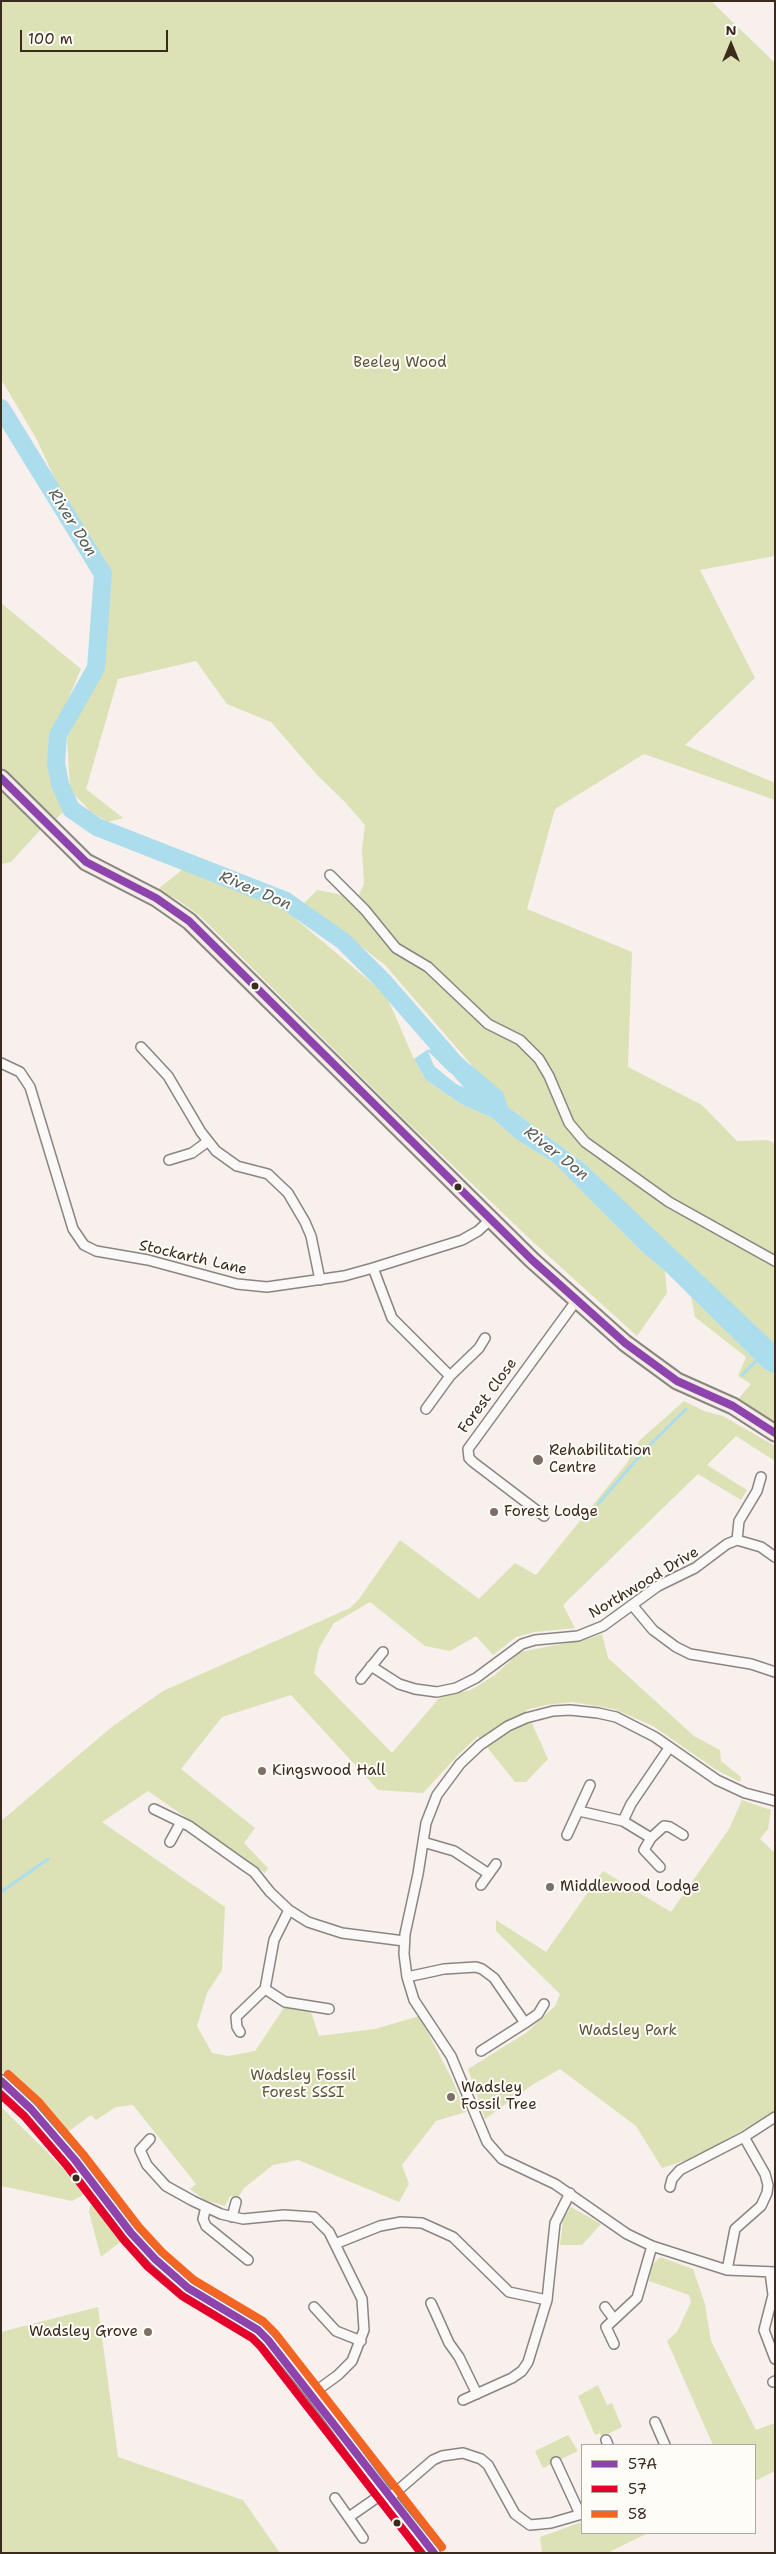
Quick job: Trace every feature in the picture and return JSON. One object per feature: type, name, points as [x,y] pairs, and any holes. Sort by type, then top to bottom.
[{"type":"main road","points":[[1,778],[72,851],[86,862],[156,898],[189,921],[295,1028],[576,1300],[656,1367],[677,1381],[733,1406],[775,1433]]},
{"type":"street","points":[[330,875],[365,910],[396,948],[428,967],[488,1024],[520,1040],[539,1059],[549,1076],[569,1123],[585,1142],[669,1202],[775,1261]]},
{"type":"street","points":[[142,1047],[172,1082],[207,1142],[237,1166],[268,1174],[288,1193],[311,1236],[320,1280]]},
{"type":"street","name":"Stockarth Lane","points":[[1,1063],[20,1072],[30,1087],[73,1229],[84,1245],[96,1251],[148,1260],[254,1286],[286,1286],[373,1268],[462,1240],[478,1231],[492,1219]]},
{"type":"street","points":[[169,1160],[192,1153],[207,1142]]},
{"type":"street","points":[[373,1268],[392,1318],[450,1376]]},
{"type":"street","name":"Forest Close","points":[[544,1516],[473,1462],[469,1458],[468,1449],[576,1300]]},
{"type":"street","points":[[426,1409],[450,1376],[479,1348],[485,1338]]},
{"type":"street","points":[[761,1477],[757,1491],[739,1522],[737,1540],[760,1547],[775,1557]]},
{"type":"street","name":"Northwood Drive","points":[[371,1666],[407,1687],[426,1692],[447,1691],[466,1684],[522,1644],[535,1640],[578,1636],[602,1626],[633,1606],[658,1586],[707,1561],[727,1544],[737,1540]]},
{"type":"street","points":[[633,1606],[653,1630],[676,1647],[690,1654],[751,1664],[775,1672]]},
{"type":"street","points":[[361,1679],[382,1652]]},
{"type":"street","points":[[775,1801],[745,1793],[717,1780],[630,1723],[598,1713],[553,1711],[526,1718],[492,1736],[460,1764],[445,1782],[431,1807],[404,1941],[407,1977],[418,2007],[451,2056],[487,2142],[502,2159],[570,2193],[627,2234],[652,2246],[727,2270],[772,2272],[773,2295],[764,2330],[775,2359]]},
{"type":"street","points":[[623,1821],[631,1804],[669,1748]]},
{"type":"street","points":[[567,1835],[590,1785]]},
{"type":"street","points":[[154,1809],[200,1833],[254,1872],[270,1892],[290,1910],[321,1928],[364,1937],[404,1941]]},
{"type":"street","points":[[579,1810],[623,1821],[651,1838]]},
{"type":"street","points":[[170,1842],[181,1822]]},
{"type":"street","points":[[660,1867],[644,1850],[651,1838],[664,1826],[670,1827],[684,1835]]},
{"type":"street","points":[[423,1842],[454,1851],[489,1874]]},
{"type":"street","points":[[481,1885],[496,1864]]},
{"type":"street","points":[[240,2032],[236,2022],[238,2013],[265,1989],[274,1940],[290,1910]]},
{"type":"street","points":[[407,1977],[444,1969],[476,1967],[482,1969],[494,1978],[525,2023]]},
{"type":"street","points":[[265,1989],[284,2002],[329,2009]]},
{"type":"street","points":[[481,2050],[525,2023],[542,2010],[544,2004]]},
{"type":"street","points":[[1,2081],[30,2109],[70,2154],[131,2234],[154,2260],[188,2288],[258,2330],[312,2394],[387,2495],[434,2553]]},
{"type":"street","points":[[670,2186],[672,2179],[680,2170],[744,2137],[775,2117]]},
{"type":"street","points":[[727,2270],[735,2229],[760,2206],[767,2193],[764,2174],[744,2137]]},
{"type":"street","points":[[150,2138],[140,2150],[142,2157],[156,2177],[166,2186],[206,2207],[232,2217],[253,2219],[284,2215],[314,2217],[322,2223],[335,2244],[362,2299],[364,2322],[361,2341],[356,2355],[345,2369],[312,2394]]},
{"type":"street","points":[[463,2400],[522,2371],[534,2350],[547,2300],[555,2223],[570,2193]]},
{"type":"street","points":[[232,2217],[236,2202]]},
{"type":"street","points":[[206,2207],[203,2219],[206,2226],[248,2260]]},
{"type":"street","points":[[335,2244],[392,2224],[412,2222],[433,2226],[453,2237],[509,2292],[547,2300]]},
{"type":"street","points":[[614,2344],[606,2327],[637,2298],[652,2246]]},
{"type":"street","points":[[431,2304],[449,2343],[459,2356],[477,2394]]},
{"type":"street","points":[[314,2307],[336,2331],[361,2341]]},
{"type":"street","points":[[604,2307],[614,2319]]},
{"type":"street","points":[[655,2422],[665,2444]]},
{"type":"street","points":[[349,2516],[387,2495],[433,2460],[442,2456],[463,2453],[481,2459],[488,2465],[515,2514],[522,2521],[530,2525],[551,2523],[581,2514],[556,2462]]},
{"type":"street","points":[[335,2498],[363,2538]]},
{"type":"green space","name":"Beeley Wood","points":[[1,1],[711,1],[775,63],[775,556],[700,570],[755,678],[685,745],[775,783],[775,800],[644,754],[555,809],[527,909],[632,952],[628,1067],[702,1105],[737,1141],[767,1140],[775,1143],[775,1344],[667,1244],[585,1164],[508,1107],[385,965],[304,903],[317,890],[358,898],[364,883],[362,849],[365,825],[318,776],[271,722],[227,704],[196,661],[118,679],[86,789],[123,818],[108,822],[91,812],[70,790],[67,739],[88,692],[106,608],[86,546],[36,438],[1,379]]},
{"type":"green space","points":[[1,603],[81,669],[50,741],[49,761],[53,790],[63,812],[53,822],[1,769]]},
{"type":"green space","points":[[1,787],[41,829],[11,862],[1,864]]},
{"type":"green space","points":[[183,869],[284,909],[386,995],[414,1059],[426,1080],[461,1104],[492,1118],[517,1140],[553,1162],[640,1250],[665,1271],[667,1293],[637,1336],[532,1241],[402,1117],[201,917],[178,900],[157,890]]},
{"type":"green space","points":[[691,1297],[764,1369],[775,1374],[775,1429],[733,1402],[751,1384],[738,1376],[746,1357],[695,1317]]},
{"type":"green space","name":"Wadsley Fossil Forest SSSI","points":[[684,1401],[704,1411],[723,1416],[775,1446],[775,1461],[736,1436],[707,1465],[747,1490],[741,1500],[698,1474],[563,1605],[575,1628],[535,1632],[516,1637],[493,1655],[476,1636],[450,1651],[425,1646],[370,1602],[334,1623],[319,1648],[314,1673],[392,1753],[441,1696],[471,1690],[495,1675],[520,1652],[588,1639],[602,1634],[608,1658],[694,1736],[720,1750],[721,1761],[741,1777],[740,1782],[715,1769],[653,1726],[614,1709],[572,1702],[526,1710],[548,1759],[526,1782],[515,1782],[478,1736],[423,1793],[378,1790],[291,1695],[222,1717],[181,1769],[255,1828],[244,1843],[268,1868],[265,1873],[148,1791],[102,1822],[225,1907],[222,1970],[207,1993],[197,2026],[212,2053],[228,2056],[255,2051],[285,2006],[310,2009],[319,2036],[375,2029],[419,2016],[451,2077],[466,2112],[436,2121],[402,2165],[409,2184],[399,2202],[298,2160],[273,2165],[244,2188],[238,2198],[230,2196],[225,2206],[205,2200],[190,2189],[196,2184],[133,2105],[116,2107],[96,2120],[91,2115],[62,2136],[15,2082],[1,2071],[1,1821],[113,1726],[163,1691],[350,1608],[359,1599],[400,1540],[479,1599],[515,1563],[536,1575],[627,1463],[640,1440]]},
{"type":"green space","name":"Wadsley Park","points":[[742,1800],[771,1810],[768,1829],[760,1839],[775,1853],[775,2111],[696,2157],[662,2168],[636,2126],[560,2069],[532,2085],[485,2119],[468,2069],[526,2033],[555,2006],[560,1994],[496,1931],[496,1920],[546,1952],[603,1871],[671,1912],[729,1829]]},
{"type":"green space","points":[[1,2107],[87,2193],[72,2201],[1,2186]]},
{"type":"green space","points":[[99,2202],[124,2239],[101,2257],[89,2212],[90,2206]]},
{"type":"green space","points":[[571,2207],[601,2224],[582,2245],[560,2245],[563,2220]]},
{"type":"green space","points":[[660,2257],[693,2269],[705,2304],[711,2341],[756,2430],[775,2423],[775,2471],[756,2480],[756,2444],[713,2444],[667,2341],[677,2332],[691,2302],[689,2295],[649,2281],[652,2265]]},
{"type":"green space","points":[[98,2307],[118,2457],[243,2500],[280,2553],[1,2553],[1,2332]]},
{"type":"green space","points":[[598,2385],[607,2405],[612,2403],[622,2427],[602,2437],[600,2433],[595,2435],[578,2396]]},
{"type":"green space","points":[[568,2435],[578,2451],[543,2468],[535,2451]]},
{"type":"green space","points":[[581,2522],[581,2534],[646,2534],[607,2553],[542,2553],[540,2537]]},
{"type":"water","points":[[448,1046],[503,1092],[508,1107],[585,1164],[775,1344],[775,1374],[764,1369],[665,1271],[640,1250],[553,1162],[517,1140],[492,1118],[461,1104],[426,1080],[414,1059],[427,1050]],"holes":[[[428,1051],[449,1072],[470,1083],[480,1095],[456,1084],[434,1066]]]},
{"type":"waterway","name":"River Don","points":[[1,408],[103,574],[96,668],[58,735],[56,763],[60,784],[71,809],[97,827],[286,901],[343,941],[383,981],[492,1106]]},
{"type":"waterway","points":[[742,1375],[759,1358]]},
{"type":"waterway","points":[[598,1504],[645,1450],[686,1409]]},
{"type":"waterway","points":[[1,1892],[48,1859]]},
{"type":"transit line","name":"57A","points":[[1,778],[86,862],[156,898],[189,921],[532,1260],[625,1343],[677,1381],[733,1406],[775,1433]]},
{"type":"transit line","name":"58","points":[[8,2074],[39,2102],[83,2154],[139,2227],[162,2252],[194,2280],[263,2321],[275,2333],[442,2547]]},
{"type":"transit line","name":"57A","points":[[1,2081],[31,2109],[75,2160],[131,2233],[155,2259],[188,2288],[258,2330],[268,2340],[434,2553]]},
{"type":"transit line","name":"57","points":[[1,2095],[24,2116],[67,2166],[123,2239],[148,2267],[182,2296],[252,2338],[261,2347],[421,2553]]},
{"type":"place","name":"Rehabilitation Centre","points":[[538,1460]]},
{"type":"place","name":"Forest Lodge","points":[[494,1512]]},
{"type":"place","name":"Kingswood Hall","points":[[262,1771]]},
{"type":"place","name":"Middlewood Lodge","points":[[550,1887]]},
{"type":"place","name":"Wadsley Fossil Tree","points":[[451,2097]]},
{"type":"place","name":"Wadsley Grove","points":[[148,2332]]}]
